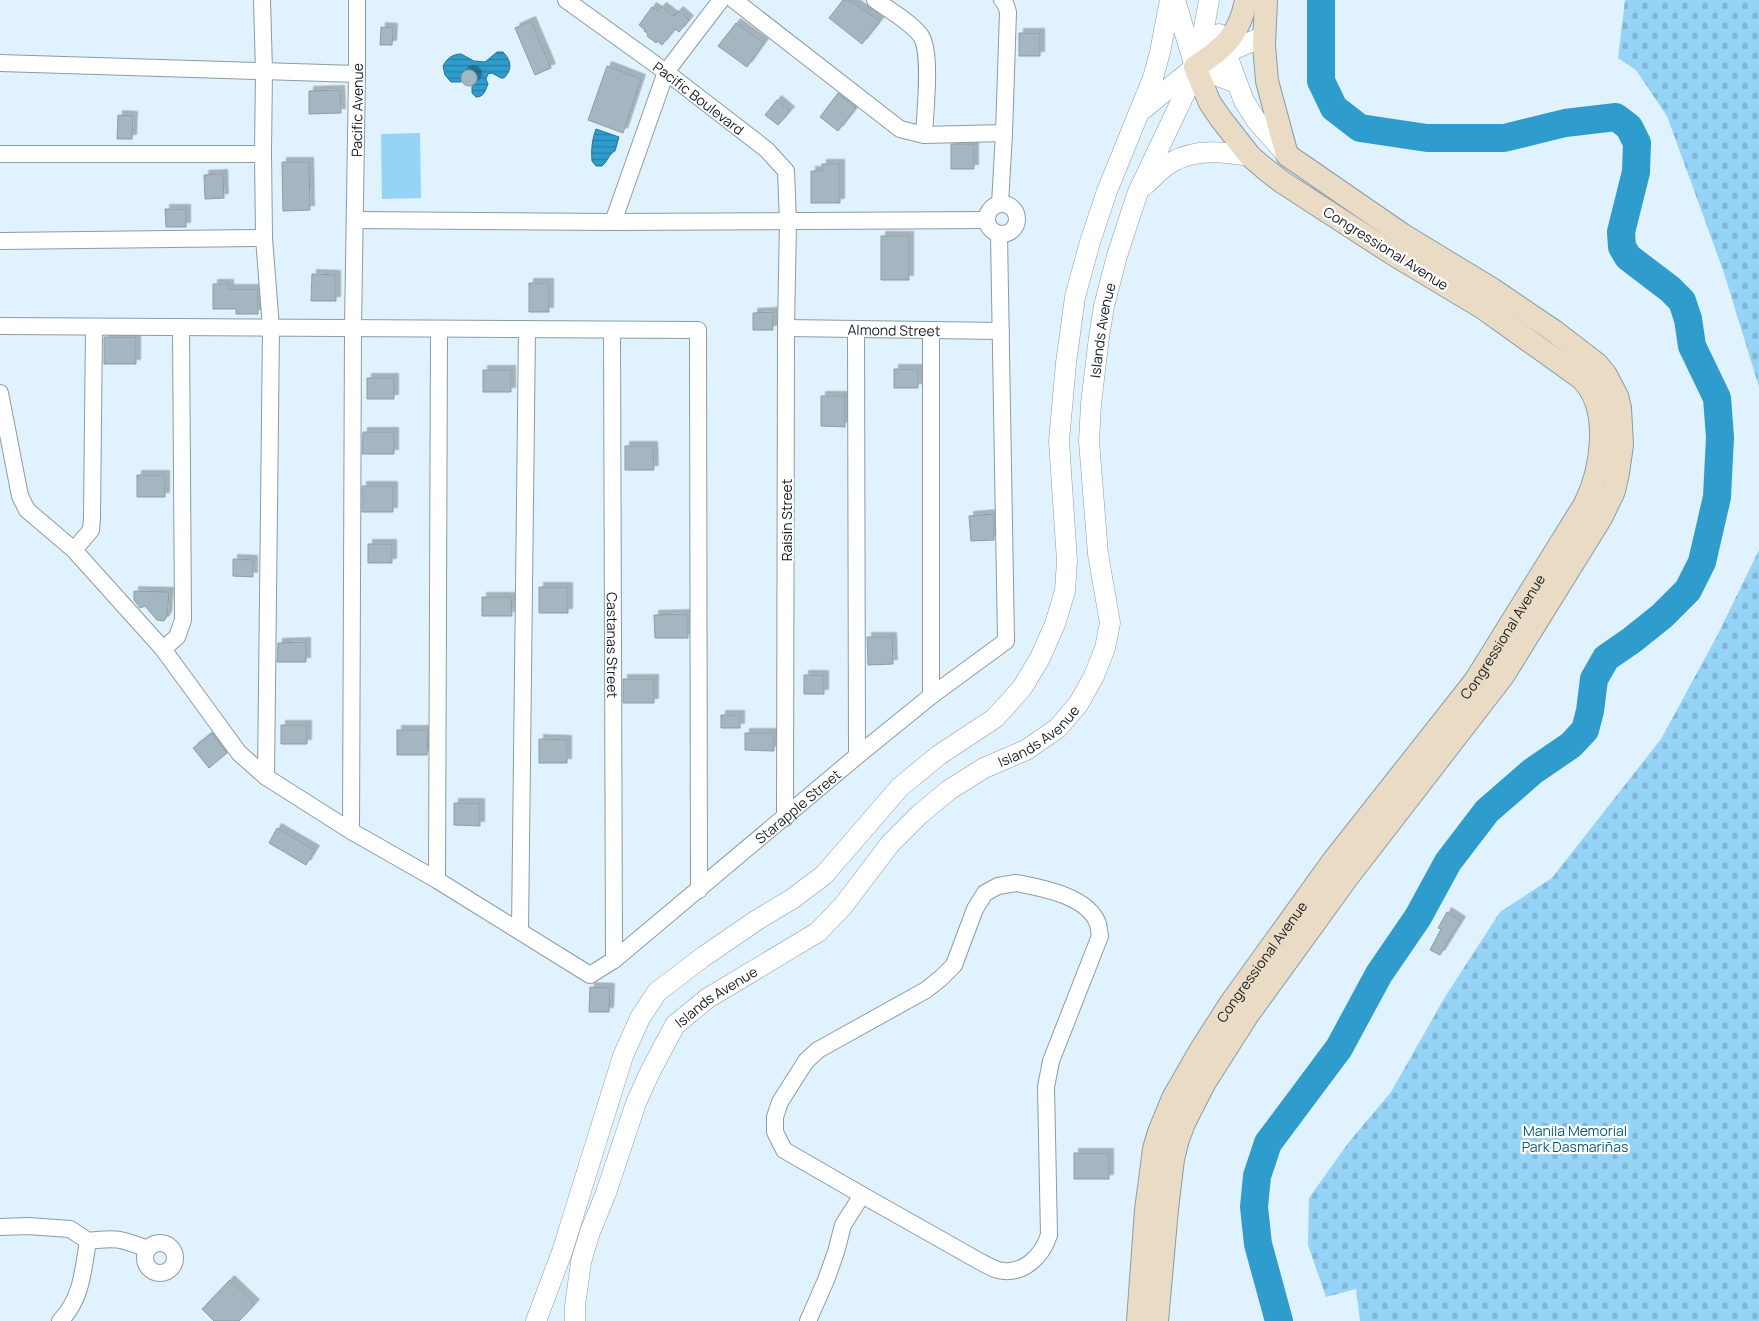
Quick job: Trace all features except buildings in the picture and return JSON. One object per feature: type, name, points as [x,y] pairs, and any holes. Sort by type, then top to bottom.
[{"type":"main road","points":[[1195,68],[1224,49],[1241,22],[1246,0]]},
{"type":"main road","points":[[1266,0],[1267,81],[1287,155]]},
{"type":"main road","name":"Congressional Avenue","points":[[1138,1321],[1146,1210],[1154,1149],[1158,1132],[1174,1098],[1200,1051],[1230,1004],[1328,869],[1475,681],[1585,504],[1594,483],[1600,455],[1600,419],[1590,389],[1581,378],[1483,308],[1393,254],[1290,187],[1250,156],[1210,103],[1195,68]]},
{"type":"main road","name":"Congressional Avenue","points":[[1158,1321],[1173,1159],[1178,1139],[1195,1100],[1247,1016],[1347,878],[1503,676],[1604,512],[1614,491],[1621,458],[1622,419],[1617,396],[1606,374],[1597,364],[1554,331],[1492,289],[1403,235],[1287,155]]},
{"type":"street","points":[[262,0],[264,238],[271,328],[266,776]]},
{"type":"street","name":"Pacific Avenue","points":[[352,831],[353,328],[357,0]]},
{"type":"street","name":"Pacific Boulevard","points":[[566,0],[666,72],[767,150],[786,171],[788,222]]},
{"type":"street","points":[[613,222],[666,72],[721,0]]},
{"type":"street","points":[[734,0],[900,129],[924,135],[1004,133]]},
{"type":"street","points":[[875,0],[922,36],[927,60],[924,135]]},
{"type":"street","points":[[1000,204],[1008,12],[1002,0]]},
{"type":"street","points":[[536,1321],[562,1252],[623,1056],[640,1018],[657,992],[711,952],[792,899],[824,874],[900,787],[939,755],[995,718],[1022,688],[1040,658],[1055,624],[1065,591],[1067,561],[1059,441],[1066,363],[1075,297],[1090,242],[1107,191],[1140,112],[1160,52],[1170,0]]},
{"type":"street","name":"Congressional Avenue","points":[[1175,0],[1195,68]]},
{"type":"street","name":"Congressional Avenue","points":[[1210,0],[1224,49],[1244,101],[1256,120],[1287,155]]},
{"type":"street","name":"Islands Avenue","points":[[575,1321],[579,1270],[590,1232],[606,1193],[636,1103],[675,1025],[708,998],[818,932],[843,906],[890,844],[920,814],[949,790],[984,768],[1026,750],[1058,728],[1083,696],[1094,676],[1105,648],[1110,623],[1098,554],[1089,441],[1093,380],[1104,306],[1117,256],[1138,192],[1195,68],[1210,0]]},
{"type":"street","points":[[1224,49],[1265,36]]},
{"type":"street","points":[[0,63],[357,74]]},
{"type":"street","points":[[1140,112],[1195,68],[1236,83]]},
{"type":"street","points":[[1138,192],[1172,162],[1191,154],[1210,151],[1250,156]]},
{"type":"street","points":[[0,154],[258,154],[262,152]]},
{"type":"street","points":[[1000,204],[1013,208],[1016,212],[1016,226],[1009,233],[999,234],[990,229],[987,220],[987,216],[992,208],[1000,204]]},
{"type":"street","points":[[355,220],[613,222],[987,220]]},
{"type":"street","name":"Raisin Street","points":[[785,818],[788,222]]},
{"type":"street","points":[[999,234],[1001,331]]},
{"type":"street","points":[[0,241],[264,238]]},
{"type":"street","points":[[0,326],[698,330],[699,890]]},
{"type":"street","points":[[74,550],[91,530],[94,327]]},
{"type":"street","points":[[162,649],[177,637],[183,620],[181,327]]},
{"type":"street","points":[[437,880],[439,328]]},
{"type":"street","name":"Almond Street","points":[[786,328],[1001,331]]},
{"type":"street","points":[[520,931],[527,329]]},
{"type":"street","points":[[856,329],[857,756]]},
{"type":"street","name":"Castanas Street","points":[[612,330],[614,960]]},
{"type":"street","points":[[931,330],[931,696]]},
{"type":"street","name":"Starapple Street","points":[[520,931],[590,975],[614,960],[931,696],[1006,641],[1001,331]]},
{"type":"street","points":[[0,393],[20,496],[27,510],[74,550],[162,649],[239,753],[266,776],[352,831],[520,931]]},
{"type":"street","points":[[1059,441],[1089,441]]},
{"type":"street","points":[[1016,883],[1074,899],[1090,912],[1098,924],[1100,936],[1051,1061],[1046,1087],[1048,1235],[1045,1246],[1039,1256],[1025,1267],[1013,1270],[997,1270],[862,1195],[784,1150],[775,1132],[775,1117],[780,1102],[806,1061],[818,1050],[926,990],[942,978],[954,965],[975,910],[985,893],[998,886],[1016,883]]},
{"type":"street","points":[[808,1321],[826,1280],[843,1224],[862,1195]]},
{"type":"street","points":[[0,1227],[28,1226],[70,1229],[88,1241],[109,1238],[121,1239],[148,1249]]},
{"type":"street","points":[[60,1321],[73,1304],[80,1290],[88,1241]]},
{"type":"green space","points":[[1625,0],[1759,0],[1759,387],[1724,273],[1667,116],[1636,70],[1618,58]]},
{"type":"green space","points":[[420,133],[421,198],[382,199],[381,134]]},
{"type":"green space","name":"Manila Memorial Park Dasmariñas","points":[[1759,550],[1759,1321],[1360,1321],[1356,1289],[1326,1297],[1308,1245],[1309,1198],[1349,1142],[1391,1092],[1445,997],[1500,912],[1552,878],[1661,739],[1717,636]]},
{"type":"shaded area","points":[[497,52],[503,52],[508,58],[509,71],[504,78],[492,73],[488,74],[486,79],[488,84],[481,96],[476,97],[472,93],[472,86],[476,82],[476,74],[472,71],[466,71],[462,74],[461,82],[451,82],[445,75],[443,66],[448,59],[455,55],[461,54],[474,61],[485,62]]},
{"type":"shaded area","points":[[596,129],[619,137],[615,151],[602,166],[596,166],[592,161],[592,145]]},
{"type":"waterway","points":[[1279,1321],[1258,1244],[1254,1207],[1257,1176],[1268,1143],[1339,1048],[1379,974],[1418,917],[1448,862],[1487,811],[1533,771],[1571,745],[1585,730],[1590,711],[1594,679],[1606,658],[1662,616],[1688,590],[1702,562],[1717,497],[1720,437],[1717,398],[1692,346],[1688,319],[1682,301],[1670,289],[1628,257],[1622,247],[1621,232],[1636,172],[1637,143],[1629,127],[1616,117],[1565,123],[1504,138],[1427,138],[1360,128],[1334,108],[1321,81],[1321,0]]}]
